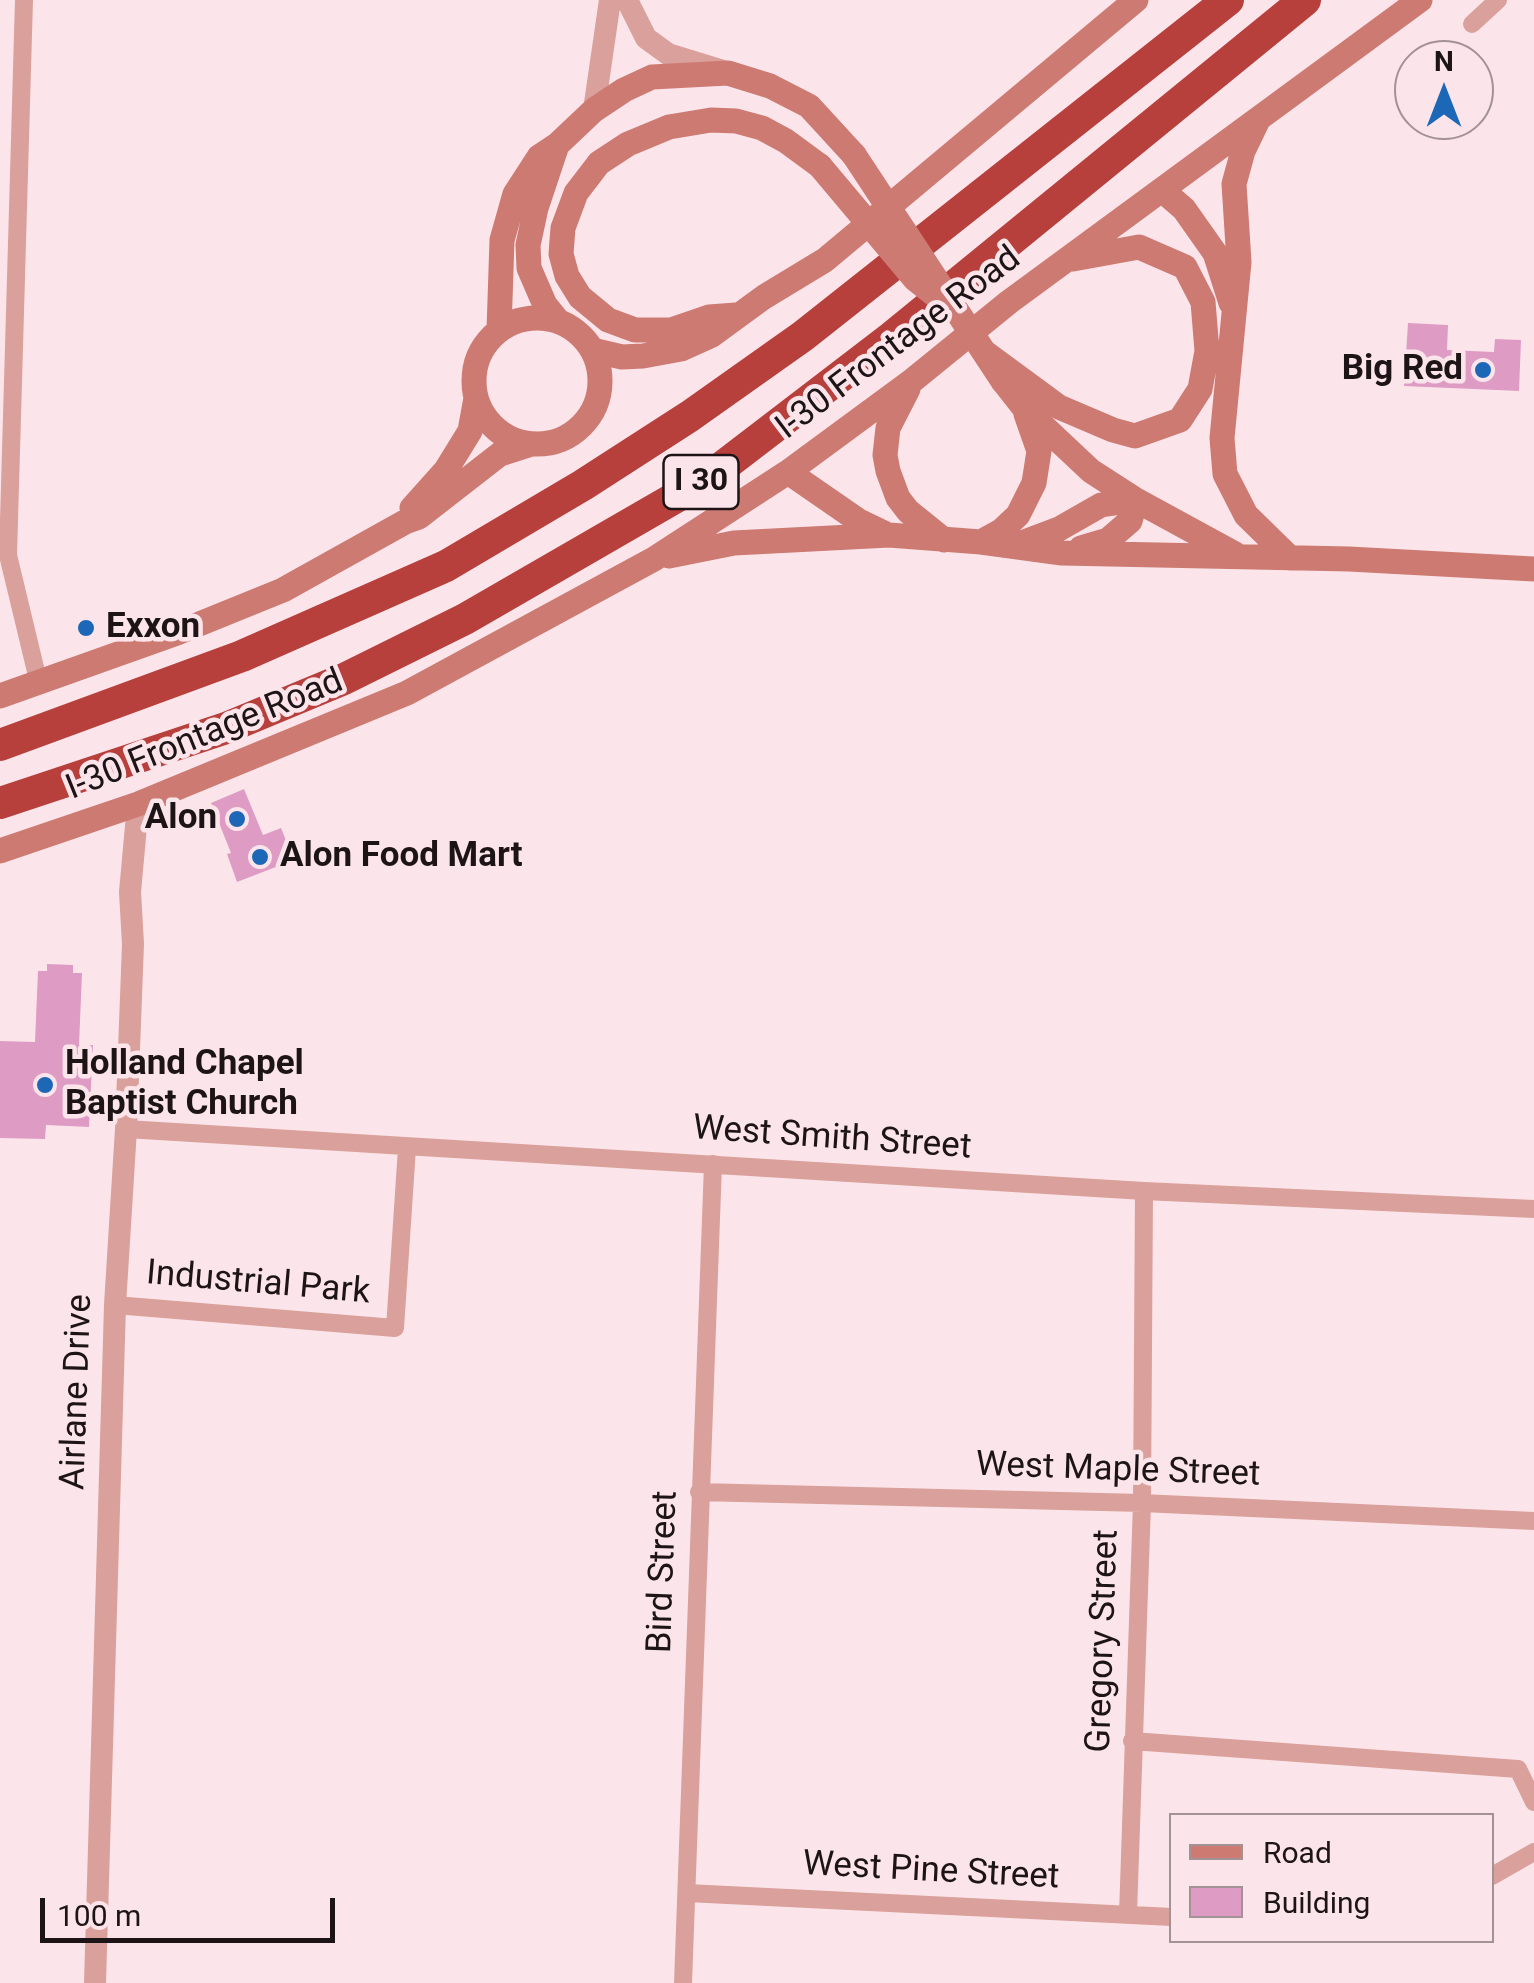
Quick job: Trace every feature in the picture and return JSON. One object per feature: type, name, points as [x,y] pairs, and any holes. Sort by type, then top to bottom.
[{"type":"highway","name":"I 30","points":[[0,745],[242,656],[446,566],[583,486],[803,336],[1228,0]]},
{"type":"highway","name":"I 30","points":[[0,803],[226,728],[344,680],[465,619],[704,481],[892,337],[1305,0]]},
{"type":"main road","points":[[592,350],[622,357],[664,353],[712,335],[825,260],[1136,0]]},
{"type":"main road","name":"I-30 Frontage Road","points":[[0,851],[138,804],[407,693],[654,559],[788,472],[913,380],[1009,302],[1420,0]]},
{"type":"main road","points":[[499,330],[502,240],[515,194],[539,157],[558,145],[594,110],[652,77],[728,73],[770,86],[809,106],[854,155],[1025,409],[1092,472],[1239,556]]},
{"type":"main road","points":[[1260,117],[1243,152],[1234,184],[1239,262],[1222,438],[1225,474],[1246,515],[1290,558]]},
{"type":"main road","points":[[741,315],[709,317],[671,330],[635,330],[608,320],[580,298],[567,276],[562,254],[563,228],[576,193],[599,163],[628,144],[669,127],[712,120],[762,128],[820,166],[914,280],[952,305]]},
{"type":"main road","points":[[558,145],[536,208],[528,246],[529,268],[545,304],[558,321]]},
{"type":"main road","points":[[1162,190],[1184,209],[1215,253],[1235,312]]},
{"type":"main road","points":[[983,351],[1059,407],[1113,430],[1135,436],[1180,420],[1200,390],[1207,351],[1203,302],[1186,267],[1139,247],[1068,260]]},
{"type":"main road","points":[[0,696],[177,634],[283,590],[405,522],[420,518],[500,454],[562,440],[586,421],[594,408],[600,379],[592,350],[572,328],[558,321],[528,319],[499,330],[488,340],[475,368],[476,398],[470,431],[446,470],[414,504],[405,522]]},
{"type":"main road","points":[[913,380],[888,428],[888,471],[898,498],[908,511],[944,540]]},
{"type":"main road","points":[[476,398],[482,412],[503,434],[532,444]]},
{"type":"main road","points":[[981,542],[1002,530],[1018,514],[1034,483],[1039,450],[1025,409]]},
{"type":"main road","points":[[788,472],[859,522],[889,535]]},
{"type":"main road","points":[[1009,548],[1101,506],[1136,500]]},
{"type":"main road","points":[[1062,553],[1108,540],[1130,522],[1136,500]]},
{"type":"main road","points":[[654,559],[734,543],[889,535],[1062,553],[1534,569]]},
{"type":"street","points":[[24,0],[8,555],[38,684]]},
{"type":"street","points":[[594,110],[610,0]]},
{"type":"street","points":[[627,0],[646,38],[668,54],[728,73]]},
{"type":"street","points":[[1472,24],[1498,0]]},
{"type":"street","name":"Airlane Drive","points":[[94,1983],[115,1305],[133,944],[130,892],[138,804]]},
{"type":"street","name":"West Smith Street","points":[[126,1129],[1144,1192],[1534,1209]]},
{"type":"street","name":"Industrial Park","points":[[115,1305],[395,1328],[407,1148]]},
{"type":"street","name":"Bird Street","points":[[683,1983],[713,1164]]},
{"type":"street","name":"Gregory Street","points":[[1128,1914],[1142,1503],[1144,1192]]},
{"type":"street","name":"West Maple Street","points":[[699,1492],[1142,1503],[1534,1521]]},
{"type":"street","points":[[1132,1741],[1518,1769],[1534,1802]]},
{"type":"street","points":[[1494,1875],[1534,1852]]},
{"type":"street","name":"West Pine Street","points":[[687,1894],[1169,1917]]},
{"type":"building","points":[[1408,323],[1448,325],[1447,350],[1494,352],[1495,339],[1521,340],[1519,391],[1404,386]]},
{"type":"building","points":[[244,789],[263,835],[281,828],[294,860],[237,882],[227,854],[231,853],[211,803]]},
{"type":"building","name":"Holland Chapel Baptist Church","points":[[47,964],[73,965],[73,973],[82,973],[79,1045],[93,1045],[89,1127],[46,1125],[45,1139],[0,1138],[0,1041],[35,1042],[38,971],[47,971]]},
{"type":"place","name":"Big Red","points":[[1483,370]]},
{"type":"place","name":"Exxon","points":[[86,628]]},
{"type":"place","name":"Alon","points":[[237,819]]},
{"type":"place","name":"Alon Food Mart","points":[[260,857]]},
{"type":"place","name":"Holland Chapel Baptist Church","points":[[45,1085]]}]
